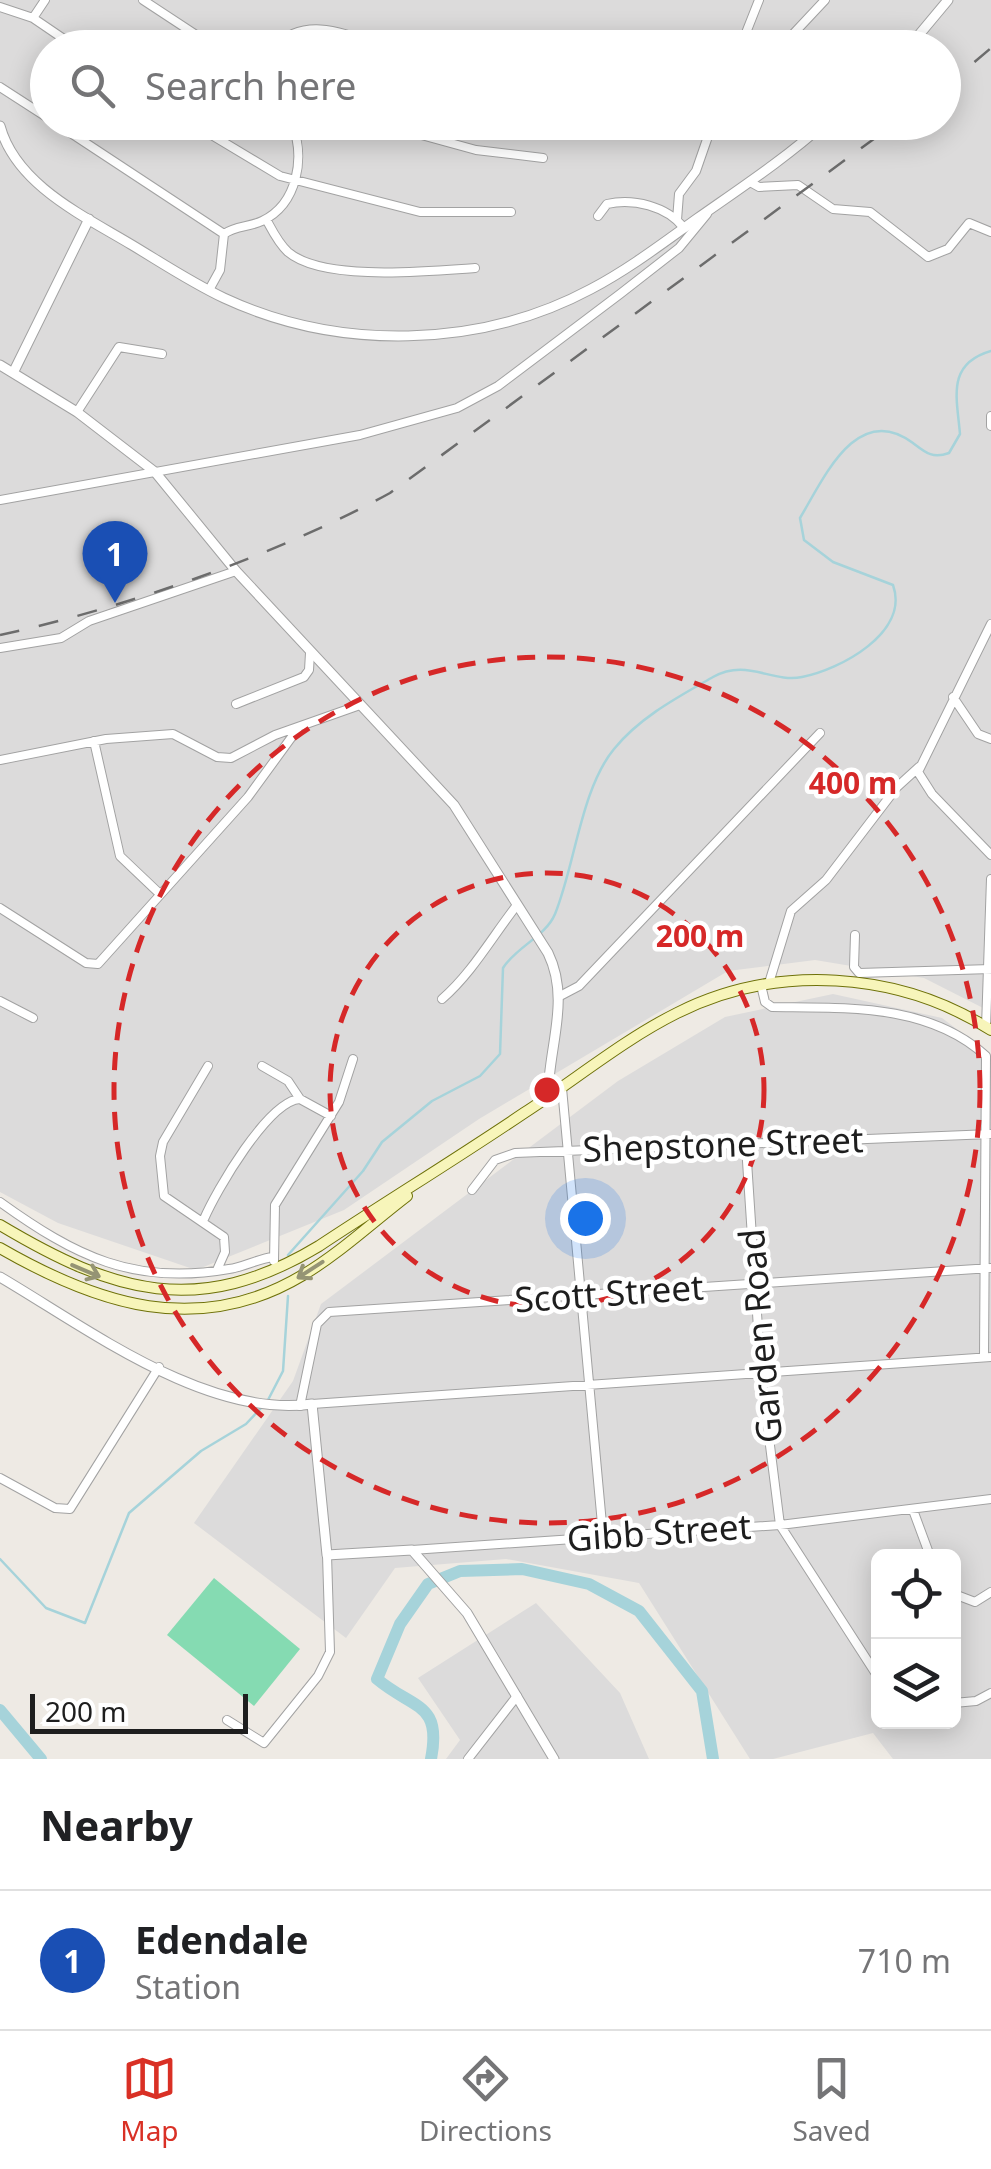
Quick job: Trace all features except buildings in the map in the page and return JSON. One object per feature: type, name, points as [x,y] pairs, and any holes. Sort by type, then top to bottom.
[{"type":"main road","points":[[0,1226],[85,1272],[152,1290],[223,1287],[278,1270],[443,1168],[664,1019],[704,1001],[765,984],[851,981],[895,987],[988,1028]]},
{"type":"main road","points":[[0,1248],[83,1292],[115,1303],[182,1309],[234,1302],[301,1276],[443,1168]]},
{"type":"street","points":[[33,18],[45,0]]},
{"type":"street","points":[[143,0],[189,30]]},
{"type":"street","points":[[748,30],[760,0]]},
{"type":"street","points":[[797,30],[825,0]]},
{"type":"street","points":[[923,30],[948,0]]},
{"type":"street","points":[[0,7],[33,18],[51,30]]},
{"type":"street","points":[[301,30],[306,27],[332,30]]},
{"type":"street","points":[[0,87],[30,106]]},
{"type":"street","points":[[0,126],[21,166],[89,219],[209,290],[262,313],[329,330],[381,336],[452,333],[561,304],[614,276],[681,224],[708,211],[803,140]]},
{"type":"street","points":[[81,140],[224,234]]},
{"type":"street","points":[[217,140],[260,168],[420,212],[511,212]]},
{"type":"street","points":[[224,234],[266,219],[296,180],[296,140]]},
{"type":"street","points":[[443,140],[489,152],[542,158]]},
{"type":"street","points":[[681,224],[679,194],[696,171],[707,140]]},
{"type":"street","points":[[750,182],[757,186],[794,184],[833,209],[870,212],[928,257],[948,248],[968,223],[991,232]]},
{"type":"street","points":[[598,216],[606,204],[626,202],[655,208],[681,224]]},
{"type":"street","points":[[0,500],[360,436],[457,408],[498,386],[664,260],[698,228],[708,211]]},
{"type":"street","points":[[14,371],[89,219]]},
{"type":"street","points":[[266,219],[282,246],[310,263],[395,273],[475,268]]},
{"type":"street","points":[[209,290],[220,267],[224,234]]},
{"type":"street","points":[[78,412],[119,347],[162,354]]},
{"type":"street","points":[[0,365],[78,412],[155,472],[236,571],[454,805],[548,954],[560,996],[548,1098]]},
{"type":"street","points":[[991,416],[991,426]]},
{"type":"street","points":[[0,648],[57,639],[89,621],[236,571]]},
{"type":"street","points":[[0,1277],[159,1368],[247,1402],[277,1406],[987,1357],[986,1056],[972,1045],[889,1012],[772,1007],[765,1002],[765,984],[792,911],[826,880],[897,787],[919,767],[991,624]]},
{"type":"street","points":[[236,704],[304,677],[310,670],[310,653]]},
{"type":"street","points":[[952,698],[978,734],[991,738]]},
{"type":"street","points":[[0,760],[94,742],[173,734],[225,758],[360,705]]},
{"type":"street","points":[[0,908],[95,965],[272,767],[299,727]]},
{"type":"street","points":[[560,996],[582,984],[820,734]]},
{"type":"street","points":[[94,742],[120,856],[160,894]]},
{"type":"street","points":[[919,767],[920,779],[932,794],[991,855]]},
{"type":"street","points":[[988,1028],[991,879]]},
{"type":"street","points":[[442,999],[470,974],[480,950],[519,909]]},
{"type":"street","points":[[855,935],[856,970],[897,973],[990,969]]},
{"type":"street","points":[[895,987],[897,973]]},
{"type":"street","points":[[0,1002],[33,1018]]},
{"type":"street","points":[[278,1270],[273,1257],[275,1205],[346,1089],[353,1059]]},
{"type":"street","points":[[208,1066],[163,1142],[160,1156],[164,1196],[204,1220],[225,1241],[218,1270]]},
{"type":"street","points":[[262,1066],[288,1081],[300,1100],[331,1116]]},
{"type":"street","points":[[562,1088],[604,1536]]},
{"type":"street","points":[[204,1220],[268,1119],[287,1103],[300,1100]]},
{"type":"street","name":"Shepstone Street","points":[[472,1190],[491,1164],[506,1154],[988,1134]]},
{"type":"street","name":"Garden Road","points":[[746,1146],[761,1374],[780,1525]]},
{"type":"street","points":[[0,1202],[58,1242],[110,1266],[164,1274],[218,1270],[273,1257]]},
{"type":"street","name":"Scott Street","points":[[300,1406],[312,1342],[324,1314],[988,1268]]},
{"type":"street","points":[[0,1478],[56,1508],[70,1509],[159,1368]]},
{"type":"street","points":[[226,1720],[264,1744],[325,1666],[332,1643],[312,1404]]},
{"type":"street","name":"Gibb Street","points":[[327,1554],[780,1525],[991,1499]]},
{"type":"street","points":[[913,1510],[927,1549]]},
{"type":"street","points":[[780,1525],[871,1666]]},
{"type":"street","points":[[412,1550],[446,1586],[554,1759]]},
{"type":"street","points":[[961,1597],[976,1602],[991,1592]]},
{"type":"street","points":[[961,1703],[991,1693]]},
{"type":"street","points":[[468,1759],[517,1696]]},
{"type":"shaded area","points":[[0,0],[991,0],[991,1012],[924,978],[815,960],[728,971],[479,1119],[344,1210],[196,1270],[58,1223],[0,1192]]},
{"type":"shaded area","points":[[833,994],[942,1018],[991,1055],[991,1759],[893,1759],[873,1733],[773,1759],[750,1759],[639,1583],[506,1559],[395,1568],[346,1638],[194,1523],[293,1381],[321,1304],[618,1081],[725,1017]]},
{"type":"shaded area","points":[[536,1603],[620,1693],[649,1759],[446,1759],[460,1740],[418,1678]]},
{"type":"green space","points":[[214,1578],[300,1649],[254,1706],[167,1635]]},
{"type":"waterway","points":[[288,1255],[363,1171],[382,1142],[432,1101],[480,1076],[500,1054],[503,968],[551,922],[594,785],[624,738],[660,709],[725,672],[748,670],[802,677],[852,657],[881,633],[891,619],[893,585],[833,562],[804,540],[800,518],[844,450],[875,431],[893,433],[930,454],[949,453],[960,434],[957,395],[961,373],[967,364],[991,351]]},
{"type":"waterway","points":[[268,1400],[283,1371],[288,1296]]},
{"type":"waterway","points":[[0,1559],[46,1608],[85,1623],[129,1513],[201,1451],[246,1424],[263,1406]]},
{"type":"waterway","points":[[431,1759],[429,1717],[377,1679],[400,1624],[428,1584],[460,1571],[522,1569],[589,1584],[639,1611],[702,1691],[713,1759]]},
{"type":"waterway","points":[[0,1710],[41,1759]]},
{"type":"railway","points":[[961,74],[991,48]]},
{"type":"railway","points":[[0,635],[98,610],[200,577],[300,537],[390,493],[872,140]]},
{"type":"place","name":"Edendale","points":[[115,603]]}]
